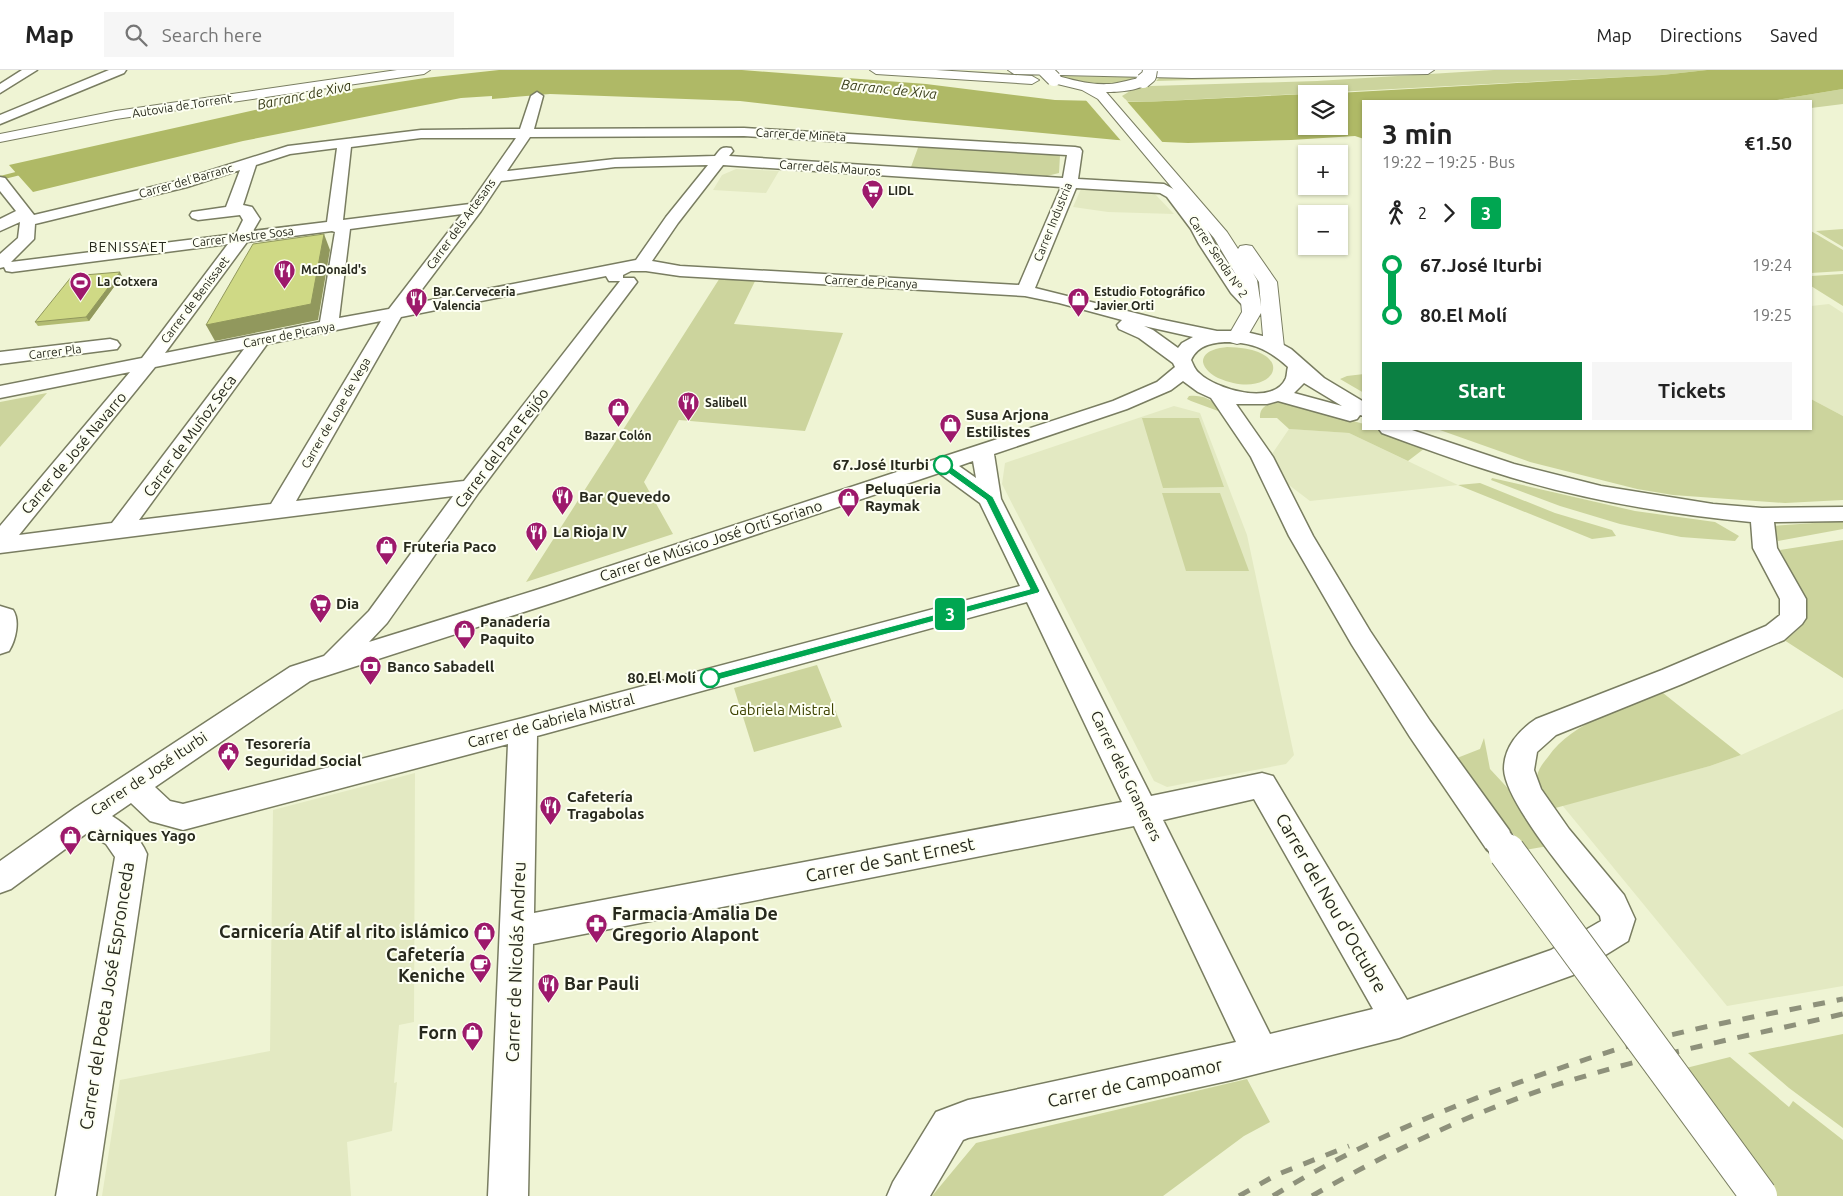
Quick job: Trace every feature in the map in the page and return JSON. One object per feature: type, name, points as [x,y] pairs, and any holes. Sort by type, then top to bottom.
[{"type":"main road","name":"Autovia de Torrent","points":[[0,131],[117,109],[380,70]]},
{"type":"main road","name":"Autovia de Torrent","points":[[0,138],[116,116],[424,70]]},
{"type":"main road","points":[[876,70],[1055,77],[1083,86],[1117,91],[1160,83],[1276,80],[1426,70]]},
{"type":"main road","points":[[1014,70],[1192,74],[1426,70]]},
{"type":"main road","points":[[1083,86],[1117,91],[1147,75]]},
{"type":"main road","points":[[1117,91],[1160,155],[1221,236],[1248,280],[1252,312],[1228,337]]},
{"type":"main road","points":[[1160,155],[1237,236],[1268,282],[1274,346]]},
{"type":"street","points":[[0,89],[30,70]]},
{"type":"street","points":[[0,120],[120,70]]},
{"type":"street","name":"Carrer dels Artesans","points":[[394,314],[475,208],[526,133],[537,96]]},
{"type":"street","name":"Carrer de Mineta","points":[[526,133],[744,132],[1075,151]]},
{"type":"street","name":"Carrer del Pare Feijóo","points":[[331,664],[378,616],[471,487],[718,160],[744,132]]},
{"type":"street","points":[[329,327],[343,230],[334,226],[346,142],[421,134],[526,133]]},
{"type":"street","name":"Carrer del Barranc","points":[[0,226],[26,215],[173,186],[288,150],[346,142]]},
{"type":"street","name":"Carrer Industria","points":[[1025,291],[1070,183],[1075,151]]},
{"type":"street","name":"Carrer dels Mauros","points":[[496,177],[615,163],[718,160],[1164,189]]},
{"type":"street","points":[[246,210],[234,208],[249,165]]},
{"type":"street","points":[[0,180],[26,215],[26,239],[6,265]]},
{"type":"street","name":"Carrer Senda Nº 2","points":[[1164,189],[1172,194],[1200,228],[1212,252],[1237,288],[1251,304]]},
{"type":"street","name":"Carrer Mestre Sosa","points":[[6,265],[475,208]]},
{"type":"street","points":[[198,215],[246,210]]},
{"type":"street","name":"Carrer de Benissaet","points":[[148,363],[242,237],[252,219],[246,210]]},
{"type":"street","points":[[636,270],[680,271]]},
{"type":"street","name":"Carrer de Picanya","points":[[0,392],[578,277],[636,270],[1025,291],[1061,298],[1157,324],[1274,346]]},
{"type":"street","name":"Carrer de Picanya","points":[[1061,298],[1106,315],[1146,334],[1182,365],[1193,382],[1214,393]]},
{"type":"street","name":"Carrer de Lope de Vega","points":[[279,511],[394,314]]},
{"type":"street","name":"Carrer de Músico José Ortí Soriano","points":[[300,674],[546,596],[1120,405],[1164,386],[1182,365],[1188,348],[1205,340],[1228,337]]},
{"type":"street","name":"Carrer de Muñoz Seca","points":[[120,530],[260,341]]},
{"type":"street","name":"Carrer Pla","points":[[0,358],[110,345]]},
{"type":"street","points":[[1274,346],[1291,357],[1331,392],[1362,409]]},
{"type":"street","name":"Carrer de José Navarro","points":[[0,544],[148,363]]},
{"type":"street","points":[[1262,457],[1256,420],[1256,406],[1290,389],[1296,382],[1299,374],[1298,365]]},
{"type":"street","points":[[1214,393],[1243,399],[1271,397],[1334,409],[1362,419]]},
{"type":"street","points":[[1214,393],[1262,457],[1301,536],[1361,638],[1420,729],[1498,840],[1759,1196]]},
{"type":"street","name":"Carrer de Músico José Ortí Soriano","points":[[1120,405],[1176,395],[1214,393]]},
{"type":"street","points":[[1392,430],[1506,469],[1600,493],[1713,511],[1762,515],[1843,514]]},
{"type":"street","points":[[1406,430],[1462,455]]},
{"type":"street","name":"Carrer dels Granerers","points":[[982,451],[990,498],[1261,1054]]},
{"type":"street","name":"Carrer dels Granerers","points":[[943,465],[990,498]]},
{"type":"street","points":[[0,544],[471,487]]},
{"type":"street","points":[[1713,511],[1765,548]]},
{"type":"street","points":[[1762,515],[1765,548]]},
{"type":"street","name":"Carrer de Campoamor","points":[[907,1196],[950,1126],[968,1119],[1232,1062],[1399,1020],[1561,963],[1616,930],[1618,919],[1612,906],[1531,798],[1519,772],[1523,749],[1530,736],[1546,727],[1672,677],[1775,633],[1792,618],[1794,599],[1765,548]]},
{"type":"street","name":"Carrer de Gabriela Mistral","points":[[133,784],[161,812],[183,817],[523,729],[1035,591]]},
{"type":"street","points":[[0,615],[4,616],[0,644]]},
{"type":"street","name":"Carrer del Pare Feijóo","points":[[374,650],[378,616]]},
{"type":"street","name":"Carrer de José Iturbi","points":[[0,879],[133,784],[300,674]]},
{"type":"street","name":"Carrer de Nicolás Andreu","points":[[508,1196],[523,729]]},
{"type":"street","name":"Carrer del Nou d'Octubre","points":[[1262,785],[1399,1020]]},
{"type":"street","name":"Carrer de Sant Ernest","points":[[517,932],[1143,811],[1262,785]]},
{"type":"street","name":"Carrer del Poeta José Espronceda","points":[[76,1196],[131,854],[116,835],[86,817]]},
{"type":"shaded area","points":[[736,169],[779,171],[766,193],[713,190],[722,175]]},
{"type":"shaded area","points":[[1081,189],[1154,193],[1174,214],[1108,212],[1073,207]]},
{"type":"shaded area","points":[[1829,304],[1843,313],[1843,416],[1812,400],[1812,306]]},
{"type":"shaded area","points":[[1174,406],[1200,413],[1247,535],[1294,755],[1286,764],[1167,787],[1154,781],[1002,484],[1005,463]]},
{"type":"shaded area","points":[[1289,429],[1349,433],[1458,485],[1310,501],[1285,482],[1272,454]]},
{"type":"shaded area","points":[[1843,709],[1843,986],[1727,1006],[1562,805],[1710,766],[1741,755]]},
{"type":"shaded area","points":[[415,773],[414,1022],[399,1025],[394,1083],[397,1082],[392,1131],[347,1142],[351,1196],[102,1196],[120,1080],[270,1051],[273,810]]},
{"type":"green space","points":[[1494,70],[1707,70],[1662,75],[1348,91],[1348,85],[1298,85],[1298,94],[1145,102],[1127,101],[1122,96],[1135,88],[1151,86],[1317,81]]},
{"type":"green space","points":[[1061,76],[1137,77],[1118,83],[1098,85],[1078,83]]},
{"type":"green space","points":[[1160,77],[1297,77],[1156,81]]},
{"type":"green space","points":[[1843,89],[1843,104],[1812,108],[1812,100],[1777,100]]},
{"type":"green space","points":[[919,145],[1047,152],[1060,155],[1059,173],[1047,176],[911,167]]},
{"type":"green space","points":[[1843,229],[1843,247],[1816,231]]},
{"type":"green space","points":[[1812,232],[1843,250],[1843,271],[1812,273]]},
{"type":"green space","points":[[723,273],[758,275],[734,324],[843,333],[805,431],[679,420],[644,482],[673,534],[526,582]]},
{"type":"green space","points":[[1843,274],[1843,306],[1812,287],[1812,276]]},
{"type":"green space","points":[[1227,347],[1251,350],[1265,356],[1272,364],[1272,372],[1266,379],[1254,384],[1238,384],[1216,377],[1205,367],[1204,358],[1212,350]]},
{"type":"green space","points":[[1362,374],[1362,392],[1340,379]]},
{"type":"green space","points":[[47,393],[0,447],[0,402]]},
{"type":"green space","points":[[1189,396],[1206,398],[1229,415],[1191,401],[1187,399]]},
{"type":"green space","points":[[1812,400],[1843,416],[1843,500],[1785,503],[1673,495],[1637,489],[1530,462],[1440,430],[1812,430]]},
{"type":"green space","points":[[1285,402],[1362,423],[1362,430],[1380,430],[1425,448],[1408,461],[1349,433],[1289,429],[1277,418],[1260,418],[1262,409],[1272,404]]},
{"type":"green space","points":[[1142,418],[1199,418],[1224,487],[1163,488]]},
{"type":"green space","points":[[1492,478],[1635,511],[1715,522],[1739,536],[1735,541],[1681,537],[1620,524],[1560,506],[1491,480]]},
{"type":"green space","points":[[1480,483],[1555,513],[1612,530],[1616,536],[1592,539],[1458,485]]},
{"type":"green space","points":[[1162,493],[1220,493],[1249,571],[1186,571]]},
{"type":"green space","points":[[1843,521],[1843,529],[1778,541],[1772,526]]},
{"type":"green space","points":[[1843,540],[1843,678],[1784,640],[1802,624],[1807,613],[1807,607],[1806,601],[1780,550]]},
{"type":"green space","name":"Gabriela Mistral","points":[[817,665],[842,727],[754,752],[734,688]]},
{"type":"green space","points":[[1663,693],[1741,755],[1710,766],[1548,810],[1539,789],[1537,781],[1538,771],[1559,744],[1571,734],[1600,717]]},
{"type":"green space","points":[[1484,738],[1490,769],[1516,797],[1548,846],[1525,850],[1457,758],[1480,749]]},
{"type":"green space","points":[[1843,1034],[1843,1128],[1789,1088],[1748,1053]]},
{"type":"green space","points":[[1730,1057],[1789,1107],[1793,1101],[1843,1140],[1843,1196],[1774,1196],[1682,1069]]},
{"type":"green space","points":[[1247,1079],[1270,1122],[1244,1136],[1163,1196],[932,1196],[976,1143]]},
{"type":"water","points":[[499,70],[742,70],[926,84],[1055,100],[1145,102],[1298,94],[1298,135],[1348,135],[1348,92],[1662,75],[1707,70],[1843,70],[1843,89],[1777,100],[1362,100],[1362,138],[1355,136],[1188,143],[1117,140],[904,120],[740,101],[550,94],[492,99],[492,96],[461,98],[243,141],[33,192],[9,165],[340,91],[425,78]]},
{"type":"pier","points":[[1084,98],[1125,99],[1164,144],[1122,142]]},
{"type":"building","name":"McDonald's","points":[[324,234],[311,304],[206,325],[253,244]]},
{"type":"building","name":"La Cotxera","points":[[120,272],[86,317],[35,322],[72,276]]},
{"type":"waterway","name":"Barranc de Xiva","points":[[0,178],[24,172]]},
{"type":"railway","points":[[1273,1196],[1366,1145],[1431,1116],[1531,1078],[1639,1043],[1715,1025],[1843,999]]},
{"type":"railway","points":[[1312,1196],[1431,1134],[1493,1108],[1556,1085],[1663,1055],[1843,1014]]},
{"type":"railway","points":[[1239,1196],[1276,1175],[1349,1146]]},
{"type":"bus line","name":"3","points":[[710,678],[1035,591],[990,498],[943,465]]},
{"type":"place","name":"LIDL","points":[[872,210]]},
{"type":"place","name":"McDonald's","points":[[285,289]]},
{"type":"place","name":"La Cotxera","points":[[81,301]]},
{"type":"place","name":"Bar Cerveceria Valencia","points":[[417,318]]},
{"type":"place","name":"Estudio Fotográfico Javier Orti","points":[[1078,318]]},
{"type":"place","name":"Salibell","points":[[689,422]]},
{"type":"place","name":"Bazar Colón","points":[[618,428]]},
{"type":"place","name":"Susa Arjona Estilistes","points":[[950,443]]},
{"type":"place","name":"67.José Iturbi","points":[[943,465]]},
{"type":"place","name":"Bar Quevedo","points":[[563,516]]},
{"type":"place","name":"Peluqueria Raymak","points":[[849,517]]},
{"type":"place","name":"La Rioja IV","points":[[537,551]]},
{"type":"place","name":"Fruteria Paco","points":[[387,566]]},
{"type":"place","name":"Dia","points":[[320,623]]},
{"type":"place","name":"Panadería Paquito","points":[[464,650]]},
{"type":"place","name":"80.El Molí","points":[[710,678]]},
{"type":"place","name":"Banco Sabadell","points":[[371,686]]},
{"type":"place","name":"Tesorería Seguridad Social","points":[[229,772]]},
{"type":"place","name":"Cafetería Tragabolas","points":[[551,825]]},
{"type":"place","name":"Càrniques Yago","points":[[71,855]]},
{"type":"place","name":"Farmacia Amalia De Gregorio Alapont","points":[[596,943]]},
{"type":"place","name":"Carnicería Atif al rito islámico","points":[[485,951]]},
{"type":"place","name":"Cafetería Keniche","points":[[481,984]]},
{"type":"place","name":"Bar Pauli","points":[[548,1003]]},
{"type":"place","name":"Forn","points":[[473,1052]]},
{"type":"district","name":"BENISSAET","points":[[128,247]]}]
